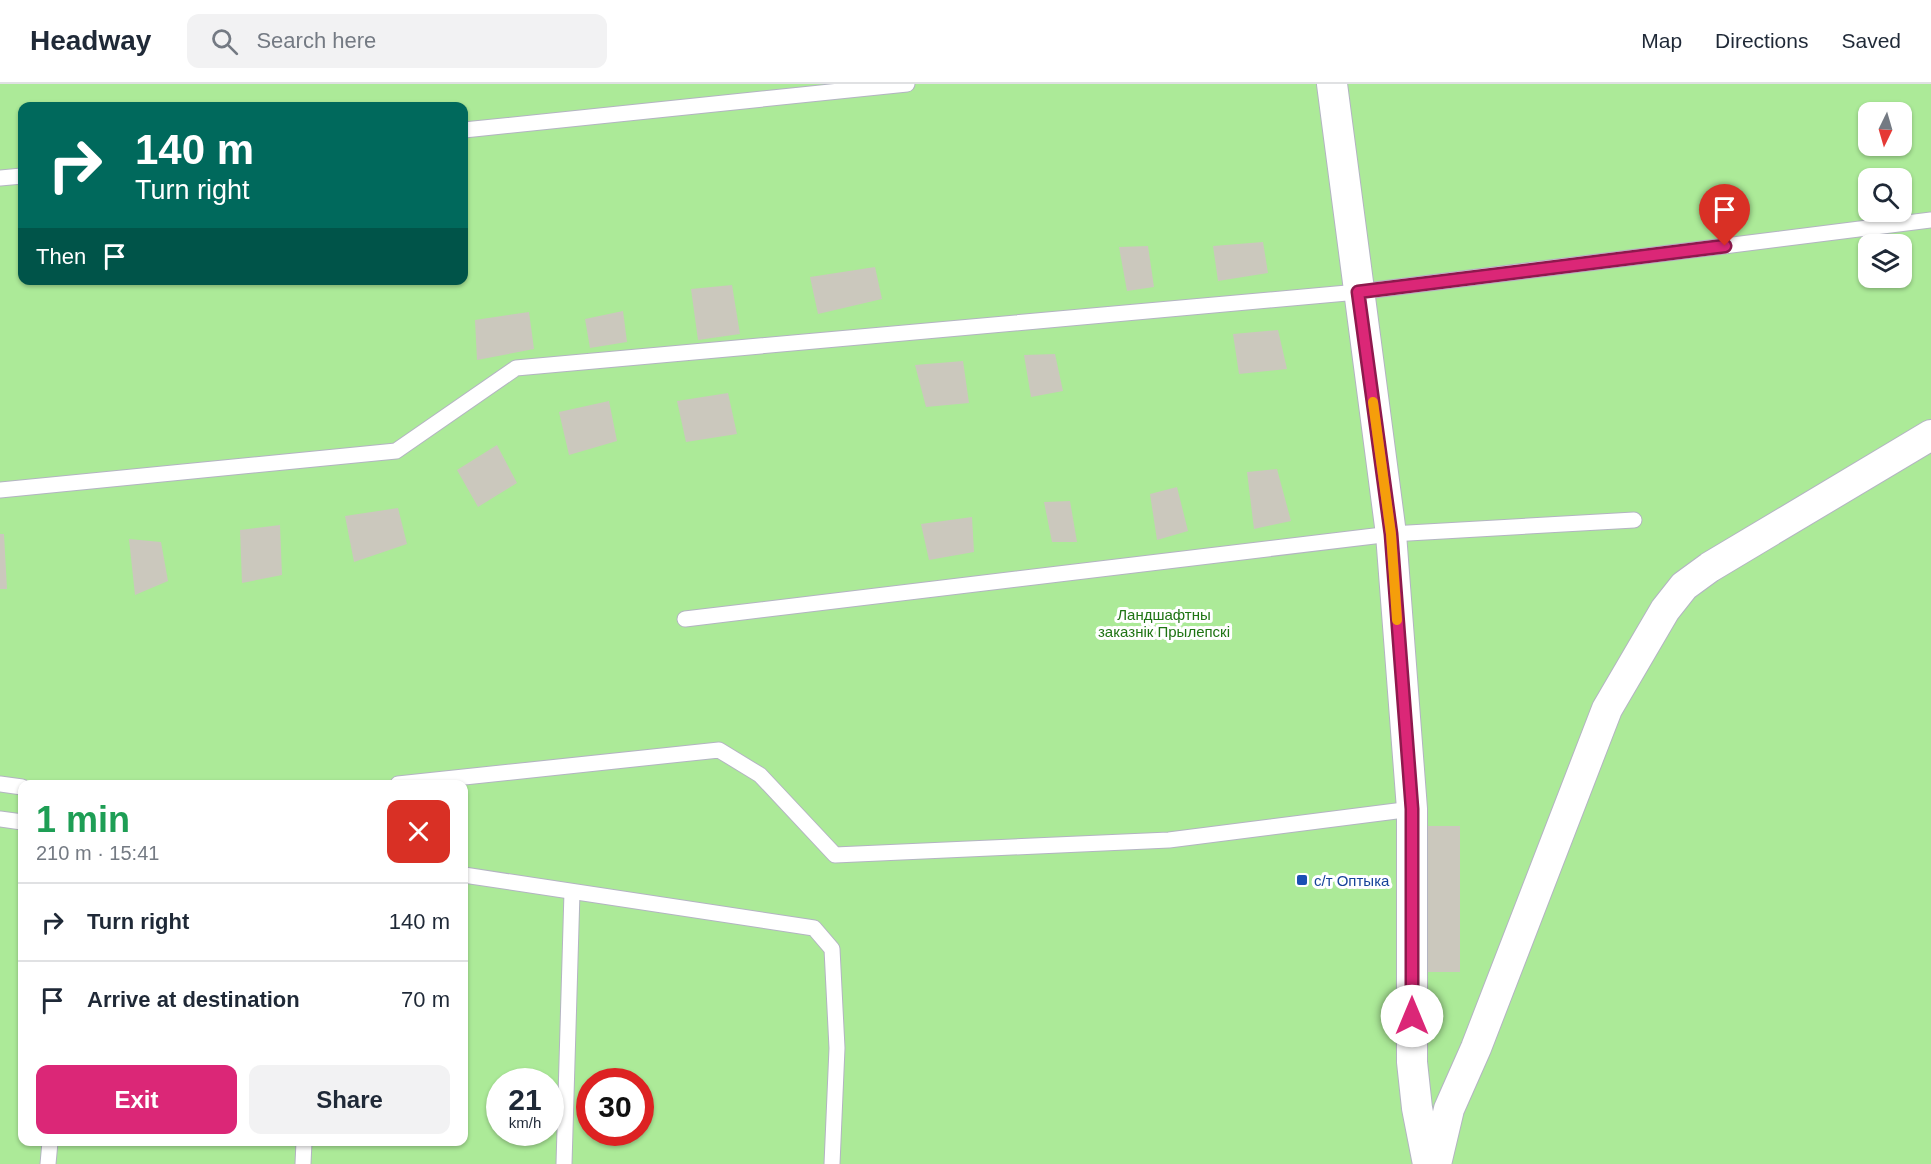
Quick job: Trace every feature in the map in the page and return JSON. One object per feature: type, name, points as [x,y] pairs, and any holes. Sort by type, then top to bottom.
[{"type":"street","points":[[1332,84],[1391,534],[1412,809],[1412,1062],[1417,1108],[1428,1164]]},
{"type":"street","points":[[1436,1164],[1449,1109],[1476,1048],[1607,709],[1665,610],[1684,586],[1710,567],[1931,435]]},
{"type":"lane","points":[[468,130],[907,84]]},
{"type":"lane","points":[[0,178],[18,176]]},
{"type":"lane","points":[[0,490],[396,451],[516,368],[1358,292],[1931,220]]},
{"type":"lane","points":[[685,619],[1391,534],[1634,520]]},
{"type":"lane","points":[[436,780],[719,750],[760,775],[835,855],[1169,840],[1412,809]]},
{"type":"lane","points":[[0,784],[18,786]]},
{"type":"lane","points":[[0,819],[18,821]]},
{"type":"lane","points":[[468,876],[814,928],[832,949],[837,1048],[832,1164]]},
{"type":"lane","points":[[564,1164],[572,892]]},
{"type":"lane","points":[[48,1164],[50,1146]]},
{"type":"lane","points":[[303,1164],[304,1146]]},
{"type":"green space","name":"Ландшафтны заказнік Прылепскі","points":[[0,84],[1931,84],[1931,1164],[0,1164]]},
{"type":"building","points":[[1263,242],[1268,273],[1218,281],[1213,246]]},
{"type":"building","points":[[1148,246],[1154,287],[1127,291],[1119,247]]},
{"type":"building","points":[[875,267],[882,299],[818,314],[810,277]]},
{"type":"building","points":[[732,285],[740,334],[698,340],[691,289]]},
{"type":"building","points":[[623,311],[627,342],[590,348],[585,319]]},
{"type":"building","points":[[529,312],[534,349],[477,360],[475,320]]},
{"type":"building","points":[[1278,330],[1287,369],[1239,374],[1233,334]]},
{"type":"building","points":[[1055,354],[1063,391],[1031,397],[1024,355]]},
{"type":"building","points":[[963,361],[969,403],[926,407],[915,365]]},
{"type":"building","points":[[728,393],[737,434],[686,442],[677,401]]},
{"type":"building","points":[[609,401],[617,441],[569,455],[559,412]]},
{"type":"building","points":[[497,445],[517,483],[478,507],[457,470]]},
{"type":"building","points":[[1277,469],[1291,521],[1254,529],[1247,472]]},
{"type":"building","points":[[1177,487],[1188,531],[1157,540],[1150,494]]},
{"type":"building","points":[[1070,501],[1077,542],[1052,542],[1044,502]]},
{"type":"building","points":[[398,508],[407,544],[354,562],[345,516]]},
{"type":"building","points":[[972,517],[974,552],[929,560],[921,524]]},
{"type":"building","points":[[280,525],[282,575],[242,583],[240,530]]},
{"type":"building","points":[[0,534],[4,534],[7,589],[0,589]]},
{"type":"building","points":[[129,539],[161,542],[168,581],[135,595]]},
{"type":"building","points":[[1425,826],[1460,826],[1460,972],[1425,972]]},
{"type":"slow traffic","points":[[1373,402],[1391,534],[1397,620]]},
{"type":"place","name":"с/т Оптыка","points":[[1302,880]]},
{"type":"route","points":[[1412,1016],[1412,809],[1391,534],[1358,292],[1725,246]]}]
